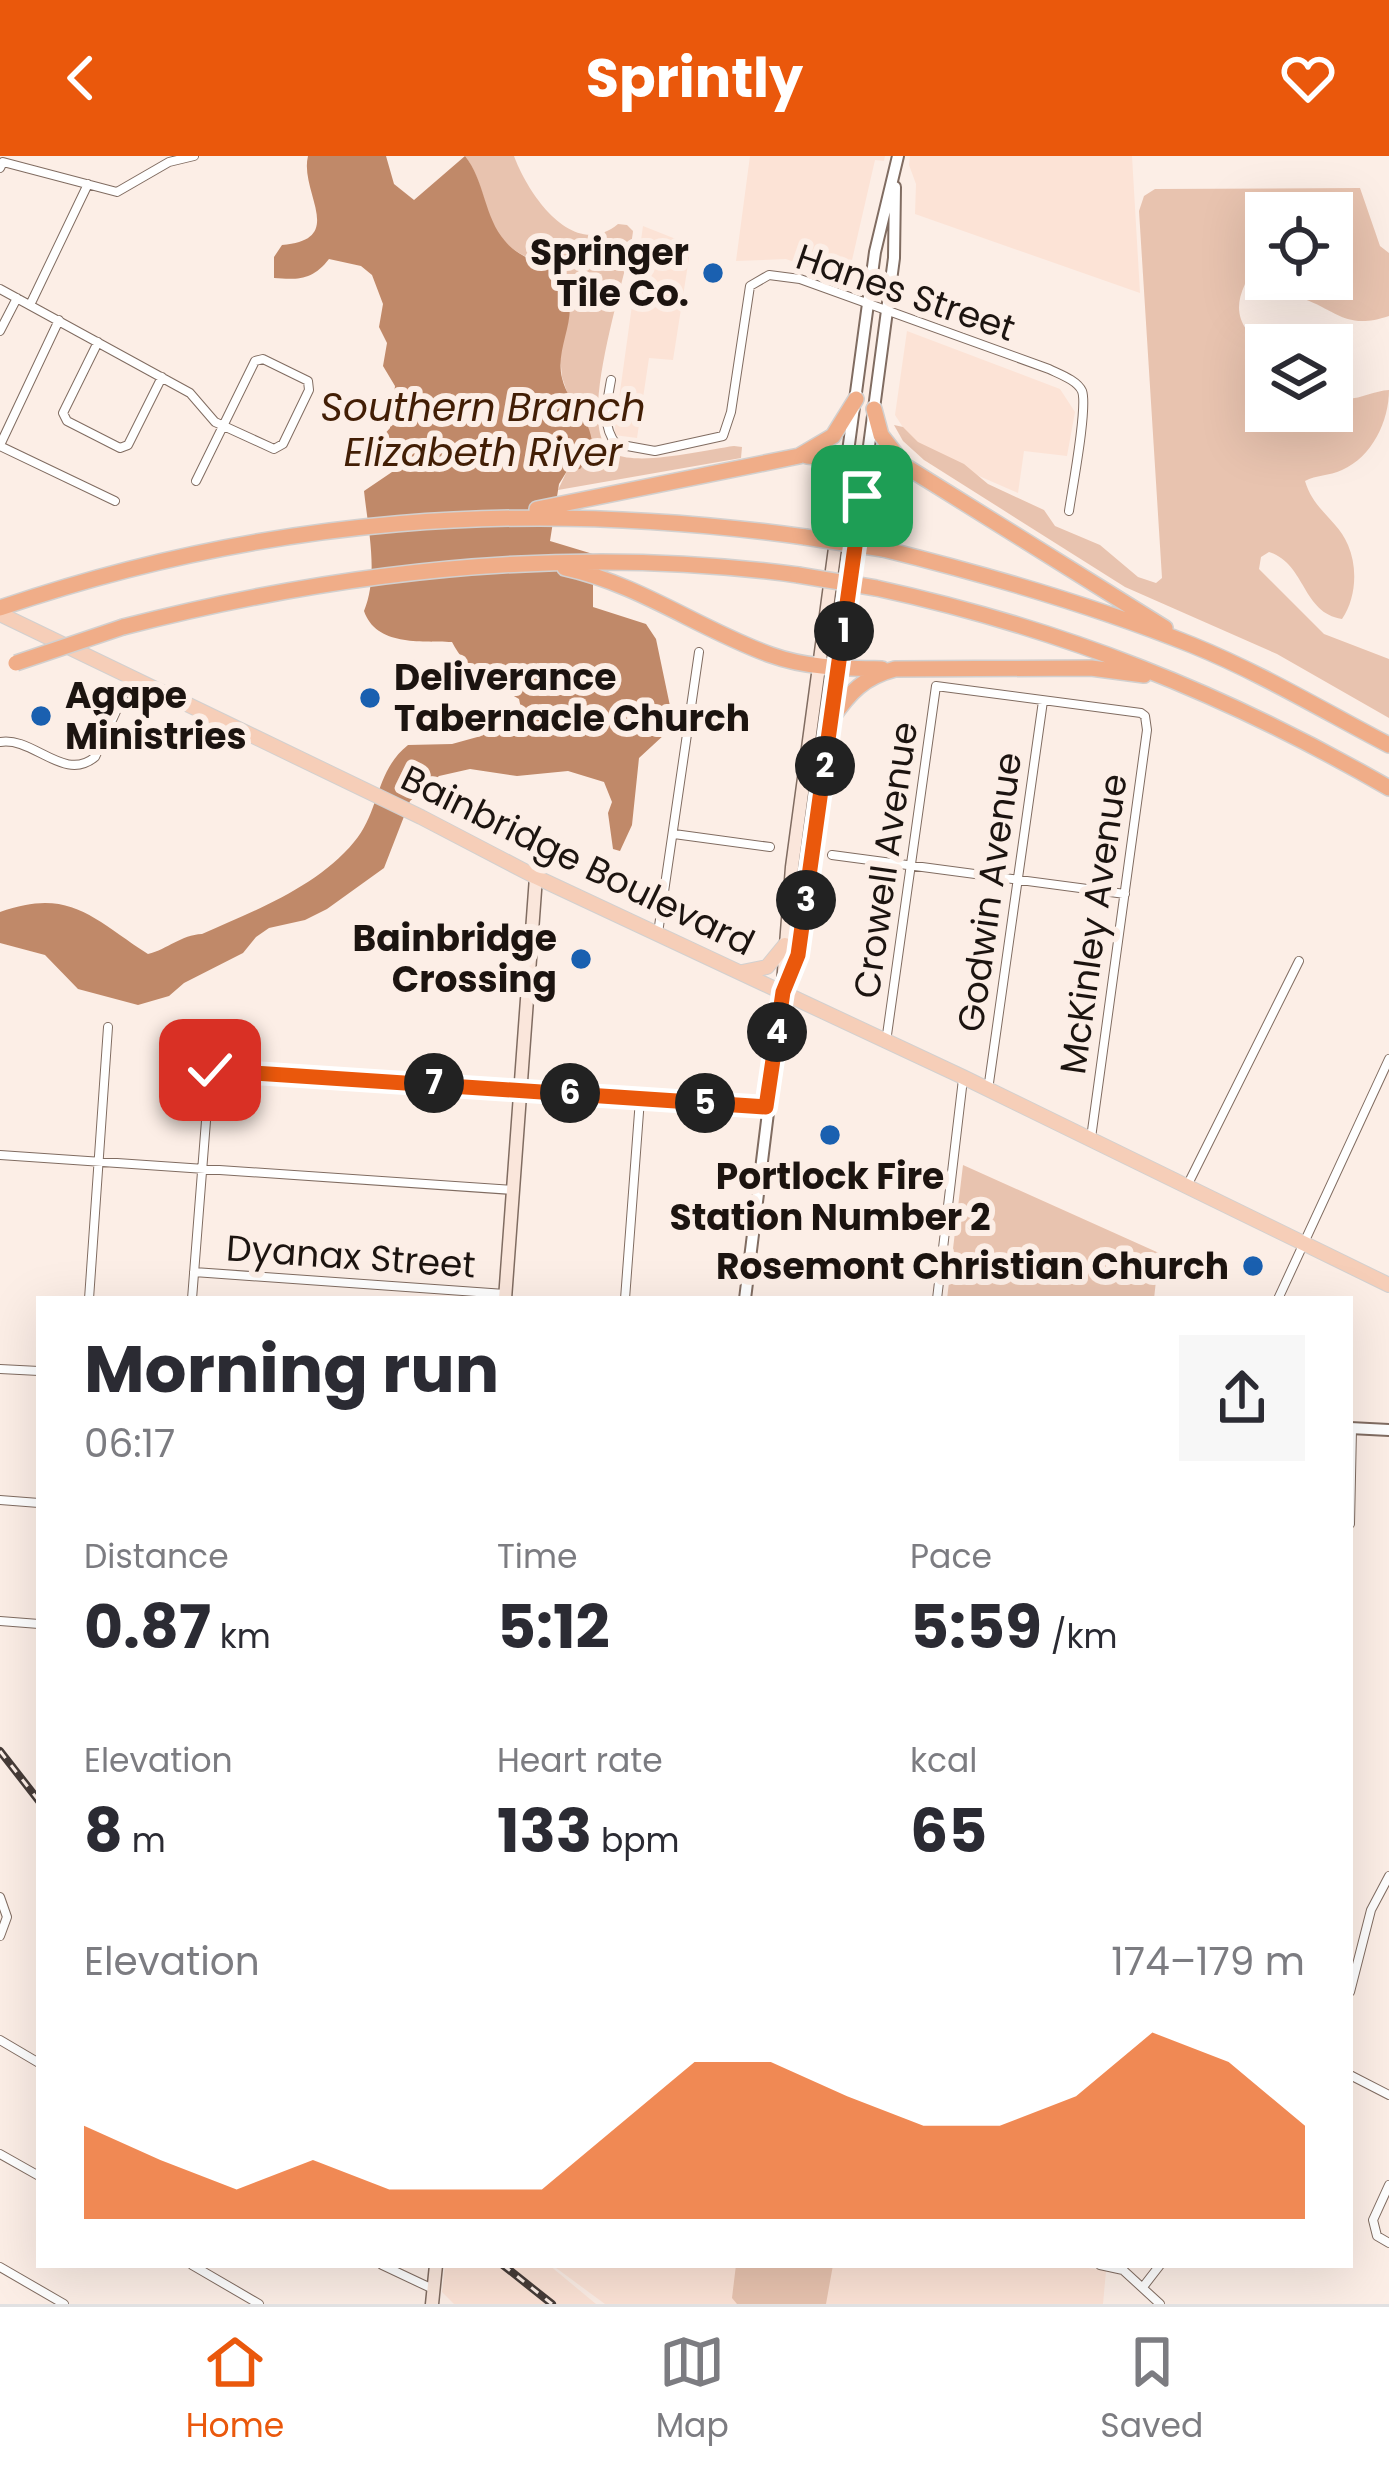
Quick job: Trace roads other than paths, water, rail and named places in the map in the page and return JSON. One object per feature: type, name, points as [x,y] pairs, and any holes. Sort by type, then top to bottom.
[{"type":"highway","points":[[0,611],[171,556],[343,528],[574,510],[799,456],[833,436],[856,398]]},
{"type":"highway","points":[[874,409],[880,435],[905,466],[1193,646]]},
{"type":"highway","points":[[799,456],[905,466]]},
{"type":"highway","points":[[574,510],[883,549],[1029,589],[1193,646],[1267,679],[1389,745]]},
{"type":"highway","points":[[545,563],[608,580],[752,647],[819,667],[1091,668],[1132,672],[1199,689]]},
{"type":"highway","points":[[8,666],[123,627],[244,598],[349,580],[545,563],[723,566],[875,588],[1028,627],[1199,689],[1389,788]]},
{"type":"highway","points":[[832,718],[855,687],[896,669]]},
{"type":"main road","points":[[783,992],[784,945],[848,459]]},
{"type":"main road","points":[[783,992],[798,955],[867,461]]},
{"type":"main road","name":"Bainbridge Boulevard","points":[[0,611],[536,877],[963,1077],[1389,1285]]},
{"type":"main road","points":[[505,1296],[536,877]]},
{"type":"main road","points":[[742,972],[767,967],[784,945]]},
{"type":"main road","points":[[432,2304],[436,2268]]},
{"type":"street","points":[[0,169],[3,162],[123,190],[169,162],[194,156]]},
{"type":"street","points":[[867,461],[896,228],[898,156]]},
{"type":"street","points":[[848,459],[880,227],[895,178]]},
{"type":"street","points":[[30,305],[88,184]]},
{"type":"street","name":"Hanes Street","points":[[611,380],[606,421],[616,444],[641,451],[714,440],[727,429],[750,286],[758,278],[784,275],[1064,375],[1082,392],[1069,511]]},
{"type":"street","points":[[0,289],[190,393],[201,409],[223,425],[274,449],[283,444],[309,390],[308,381],[263,359],[255,362],[223,425],[196,482]]},
{"type":"street","points":[[0,331],[17,298]]},
{"type":"street","points":[[58,320],[0,446],[116,501]]},
{"type":"street","points":[[98,342],[62,413],[70,423],[120,448],[128,445],[162,377]]},
{"type":"street","points":[[658,933],[699,652]]},
{"type":"street","points":[[0,742],[12,740],[69,766],[85,765],[95,757],[132,678]]},
{"type":"street","name":"Crowell Avenue","points":[[886,1042],[936,686],[1042,700]]},
{"type":"street","name":"McKinley Avenue","points":[[1042,700],[1145,716],[1147,730],[1091,1139]]},
{"type":"street","name":"Godwin Avenue","points":[[988,1090],[1042,700]]},
{"type":"street","points":[[674,834],[770,847]]},
{"type":"street","points":[[832,855],[1125,894]]},
{"type":"street","points":[[1186,1187],[1299,961]]},
{"type":"street","points":[[745,1296],[783,992]]},
{"type":"street","points":[[89,1296],[108,1027]]},
{"type":"street","points":[[1279,1296],[1389,1059]]},
{"type":"street","points":[[192,1296],[210,1070],[766,1107]]},
{"type":"street","name":"Godwin Avenue","points":[[937,1296],[963,1077]]},
{"type":"street","points":[[625,1296],[640,1100]]},
{"type":"street","points":[[0,1155],[514,1190]]},
{"type":"street","name":"Dyanax Street","points":[[194,1272],[493,1296]]},
{"type":"street","points":[[0,1369],[36,1372]]},
{"type":"street","points":[[1353,1428],[1389,1430]]},
{"type":"street","points":[[0,1500],[36,1503]]},
{"type":"street","points":[[0,1621],[36,1624]]},
{"type":"street","points":[[1353,1980],[1370,1910],[1389,1876]]},
{"type":"street","points":[[0,1897],[7,1917],[2,1931]]},
{"type":"street","points":[[0,2040],[36,2061]]},
{"type":"street","points":[[1353,2077],[1389,2095]]},
{"type":"street","points":[[0,2154],[36,2174]]},
{"type":"street","points":[[1389,2186],[1373,2220],[1378,2236],[1389,2243]]},
{"type":"street","points":[[0,2267],[64,2304]]},
{"type":"street","points":[[196,2268],[259,2304]]},
{"type":"street","points":[[388,2268],[433,2289]]},
{"type":"street","points":[[1114,2268],[1123,2270],[1160,2304]]},
{"type":"street","points":[[1143,2288],[1158,2268]]},
{"type":"water","name":"Southern Branch Elizabeth River","points":[[308,156],[386,156],[394,184],[414,200],[465,156],[505,241],[549,269],[563,284],[570,305],[562,378],[589,430],[593,454],[580,469],[567,471],[559,484],[550,541],[593,554],[593,607],[646,624],[656,639],[670,706],[665,734],[639,758],[632,825],[620,851],[613,849],[608,813],[612,802],[604,782],[568,771],[517,776],[470,769],[439,776],[410,801],[384,868],[327,909],[305,920],[269,928],[243,953],[184,983],[169,996],[138,1005],[78,989],[45,955],[0,943],[0,912],[24,905],[63,905],[95,918],[148,954],[202,934],[284,896],[339,858],[362,830],[389,767],[408,745],[452,744],[481,736],[487,719],[513,721],[522,713],[519,699],[473,669],[452,642],[389,636],[364,611],[372,567],[364,491],[392,472],[373,447],[390,428],[395,386],[383,366],[387,343],[379,327],[383,304],[372,275],[361,266],[329,259],[305,277],[274,278],[274,257],[282,245],[302,241],[313,234],[317,224]]},
{"type":"railway","points":[[0,1751],[36,1797]]},
{"type":"railway","points":[[507,2268],[552,2304]]},
{"type":"place","name":"Springer Tile Co.","points":[[713,273]]},
{"type":"place","name":"Deliverance Tabernacle Church","points":[[370,698]]},
{"type":"place","name":"Agape Ministries","points":[[41,716]]},
{"type":"place","name":"Bainbridge Crossing","points":[[581,959]]},
{"type":"place","name":"Portlock Fire Station Number 2","points":[[830,1135]]},
{"type":"place","name":"Rosemont Christian Church","points":[[1253,1266]]}]
